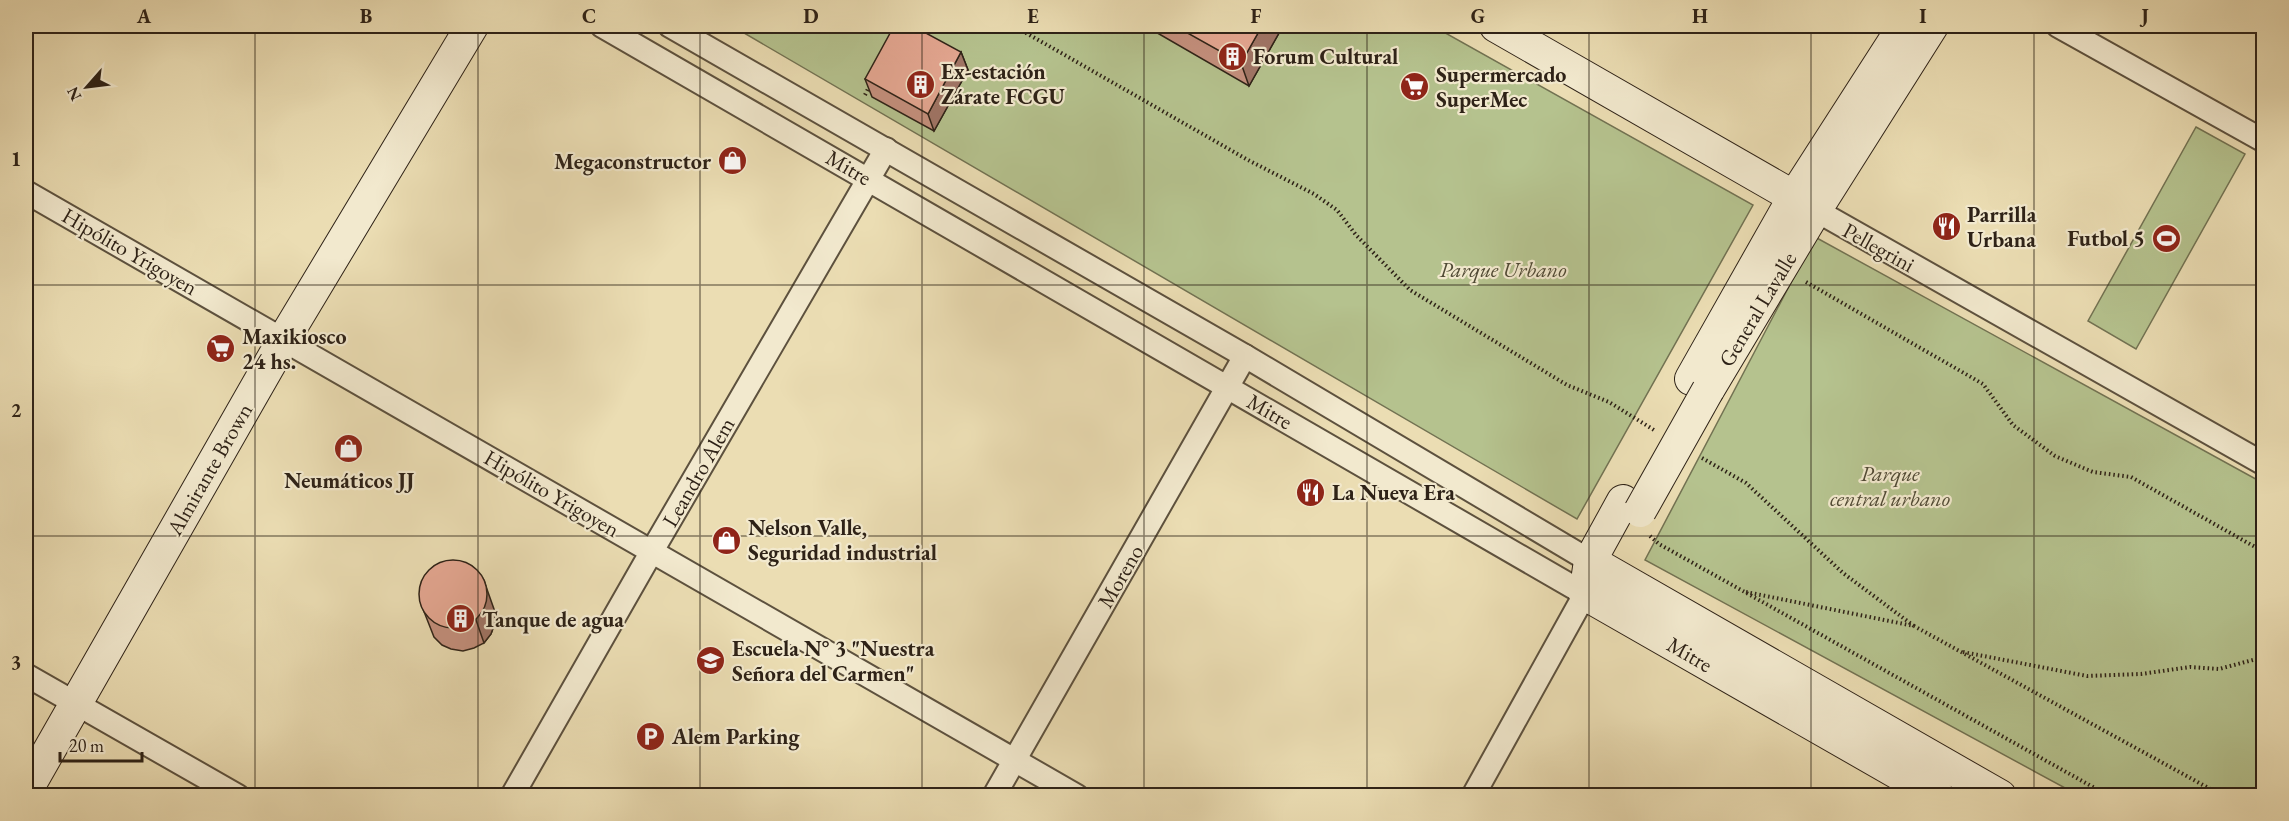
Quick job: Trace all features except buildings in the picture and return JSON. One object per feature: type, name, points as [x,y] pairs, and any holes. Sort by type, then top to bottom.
[{"type":"main road","name":"Almirante Brown","points":[[26,791],[284,339],[472,26]]},
{"type":"main road","name":"Pellegrini","points":[[1496,26],[1804,204]]},
{"type":"main road","name":"General Lavalle","points":[[1585,594],[1699,385],[1904,26]]},
{"type":"main road","name":"General Lavalle","points":[[1699,385],[1782,268],[1804,204],[1932,26]]},
{"type":"main road","name":"Mitre","points":[[1599,566],[1945,787]]},
{"type":"main road","name":"Mitre","points":[[1585,594],[1945,787],[2000,795]]},
{"type":"street","name":"Mitre","points":[[602,26],[1585,594]]},
{"type":"street","name":"Mitre","points":[[670,26],[1245,356],[1599,566]]},
{"type":"street","points":[[2058,26],[2264,141]]},
{"type":"street","name":"Leandro Alem","points":[[512,795],[886,149]]},
{"type":"street","name":"Hipólito Yrigoyen","points":[[26,192],[1077,795]]},
{"type":"street","name":"Pellegrini","points":[[1804,204],[2264,464]]},
{"type":"street","name":"Moreno","points":[[994,795],[1245,356]]},
{"type":"street","name":"General Lavalle","points":[[1473,795],[1585,594]]},
{"type":"street","points":[[26,675],[238,795]]},
{"type":"path","points":[[1014,26],[1248,160],[1314,194],[1337,210],[1356,235],[1410,290],[1567,385],[1609,402],[1656,432]]},
{"type":"path","points":[[865,95],[876,75]]},
{"type":"path","points":[[1782,268],[1983,384],[2013,424],[2055,456],[2093,472],[2131,477],[2264,552]]},
{"type":"path","points":[[1696,454],[1746,483],[1843,573],[1914,626],[2223,795]]},
{"type":"path","points":[[1632,511],[1659,544],[2109,795]]},
{"type":"path","points":[[1742,591],[1914,626]]},
{"type":"path","points":[[1959,651],[2088,676],[2141,674],[2190,667],[2219,669],[2264,657]]},
{"type":"green space","name":"Parque Urbano","points":[[732,26],[1433,26],[1753,205],[1577,519]]},
{"type":"green space","name":"Futbol 5","points":[[2196,127],[2245,154],[2136,349],[2088,321]]},
{"type":"green space","name":"Parque central urbano","points":[[1815,237],[2263,483],[2263,795],[2078,795],[1645,560]]},
{"type":"place","name":"Forum Cultural","points":[[1232,56]]},
{"type":"place","name":"Ex-estación Zárate FCGU","points":[[920,84]]},
{"type":"place","name":"Supermercado SuperMec","points":[[1415,87]]},
{"type":"place","name":"Megaconstructor","points":[[732,161]]},
{"type":"place","name":"Parrilla Urbana","points":[[1946,227]]},
{"type":"place","name":"Futbol 5","points":[[2166,238]]},
{"type":"place","name":"Maxikiosco 24 hs.","points":[[221,349]]},
{"type":"place","name":"Neumáticos JJ","points":[[349,448]]},
{"type":"place","name":"La Nueva Era","points":[[1311,492]]},
{"type":"place","name":"Nelson Valle, Seguridad industrial","points":[[727,540]]},
{"type":"place","name":"Tanque de agua","points":[[461,619]]},
{"type":"place","name":"Escuela N° 3 \"Nuestra Señora del Carmen\"","points":[[711,661]]},
{"type":"place","name":"Alem Parking","points":[[651,736]]}]
